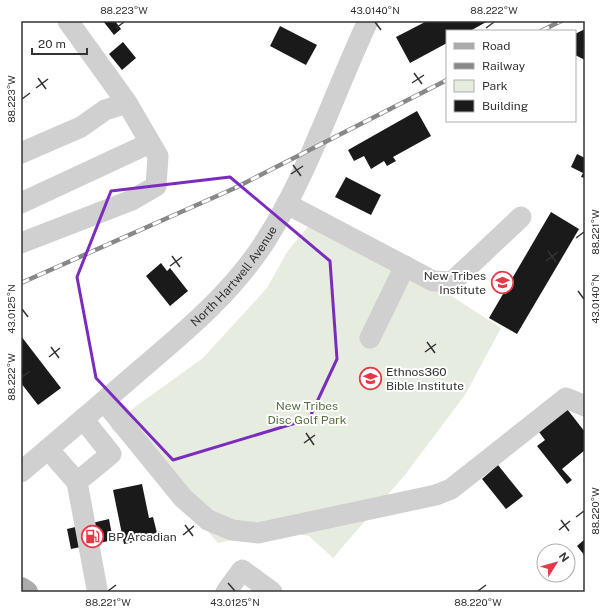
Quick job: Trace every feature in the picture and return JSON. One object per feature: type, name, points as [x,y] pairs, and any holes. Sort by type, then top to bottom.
[{"type":"main road","points":[[21,588],[26,592]]},
{"type":"street","points":[[21,243],[132,200],[156,186],[158,156],[128,103],[68,21]]},
{"type":"street","name":"North Hartwell Avenue","points":[[21,472],[189,328],[221,298],[266,240],[287,204],[368,21]]},
{"type":"street","points":[[21,153],[81,127],[105,110],[128,103]]},
{"type":"street","points":[[21,204],[150,143]]},
{"type":"street","points":[[287,204],[433,281],[452,282],[521,217]]},
{"type":"street","points":[[370,338],[405,266]]},
{"type":"street","points":[[104,401],[184,498],[208,520],[232,530],[258,533],[446,491],[566,398],[585,406]]},
{"type":"street","points":[[77,482],[111,454],[83,419]]},
{"type":"street","points":[[48,449],[77,482],[98,591]]},
{"type":"street","points":[[226,592],[242,570],[272,592]]},
{"type":"highlighted area","points":[[230,177],[330,261],[337,359],[309,419],[173,460],[96,378],[77,277],[111,191]]},
{"type":"green space","name":"New Tribes Disc Golf Park","points":[[311,223],[408,268],[501,328],[465,395],[404,476],[333,558],[309,536],[277,530],[218,543],[156,473],[111,428],[135,407],[203,358],[267,288],[287,252]]},
{"type":"building","points":[[103,21],[115,21],[121,29],[114,35]]},
{"type":"building","points":[[427,21],[488,21],[472,30],[446,30],[446,44],[410,63],[396,37]]},
{"type":"building","points":[[280,26],[317,45],[306,65],[270,46]]},
{"type":"building","points":[[585,29],[585,60],[576,56],[576,34]]},
{"type":"building","points":[[123,42],[136,58],[122,70],[109,54]]},
{"type":"building","points":[[417,111],[431,136],[393,157],[396,161],[387,166],[384,161],[371,169],[364,156],[354,161],[348,150]]},
{"type":"building","points":[[577,154],[585,158],[585,178],[581,177],[583,173],[571,167]]},
{"type":"building","points":[[346,177],[381,195],[371,215],[335,197]]},
{"type":"building","points":[[551,212],[579,229],[517,334],[489,318]]},
{"type":"building","points":[[161,263],[167,271],[170,268],[188,291],[170,306],[146,276]]},
{"type":"building","points":[[21,336],[61,388],[38,405],[21,383]]},
{"type":"building","points":[[567,409],[585,432],[585,450],[562,469],[572,480],[567,484],[537,446],[545,440],[539,432]]},
{"type":"building","points":[[498,465],[523,496],[506,509],[482,479]]},
{"type":"building","points":[[142,484],[149,518],[153,517],[158,537],[124,544],[113,490]]},
{"type":"building","points":[[109,519],[113,540],[71,549],[67,529]]},
{"type":"building","points":[[585,539],[585,556],[577,546]]},
{"type":"railway","points":[[543,30],[561,21]]},
{"type":"railway","points":[[21,283],[235,188],[446,81]]},
{"type":"place","name":"New Tribes Institute","points":[[502,283]]},
{"type":"place","name":"Ethnos360 Bible Institute","points":[[370,379]]},
{"type":"place","name":"BP Arcadian","points":[[92,537]]}]
